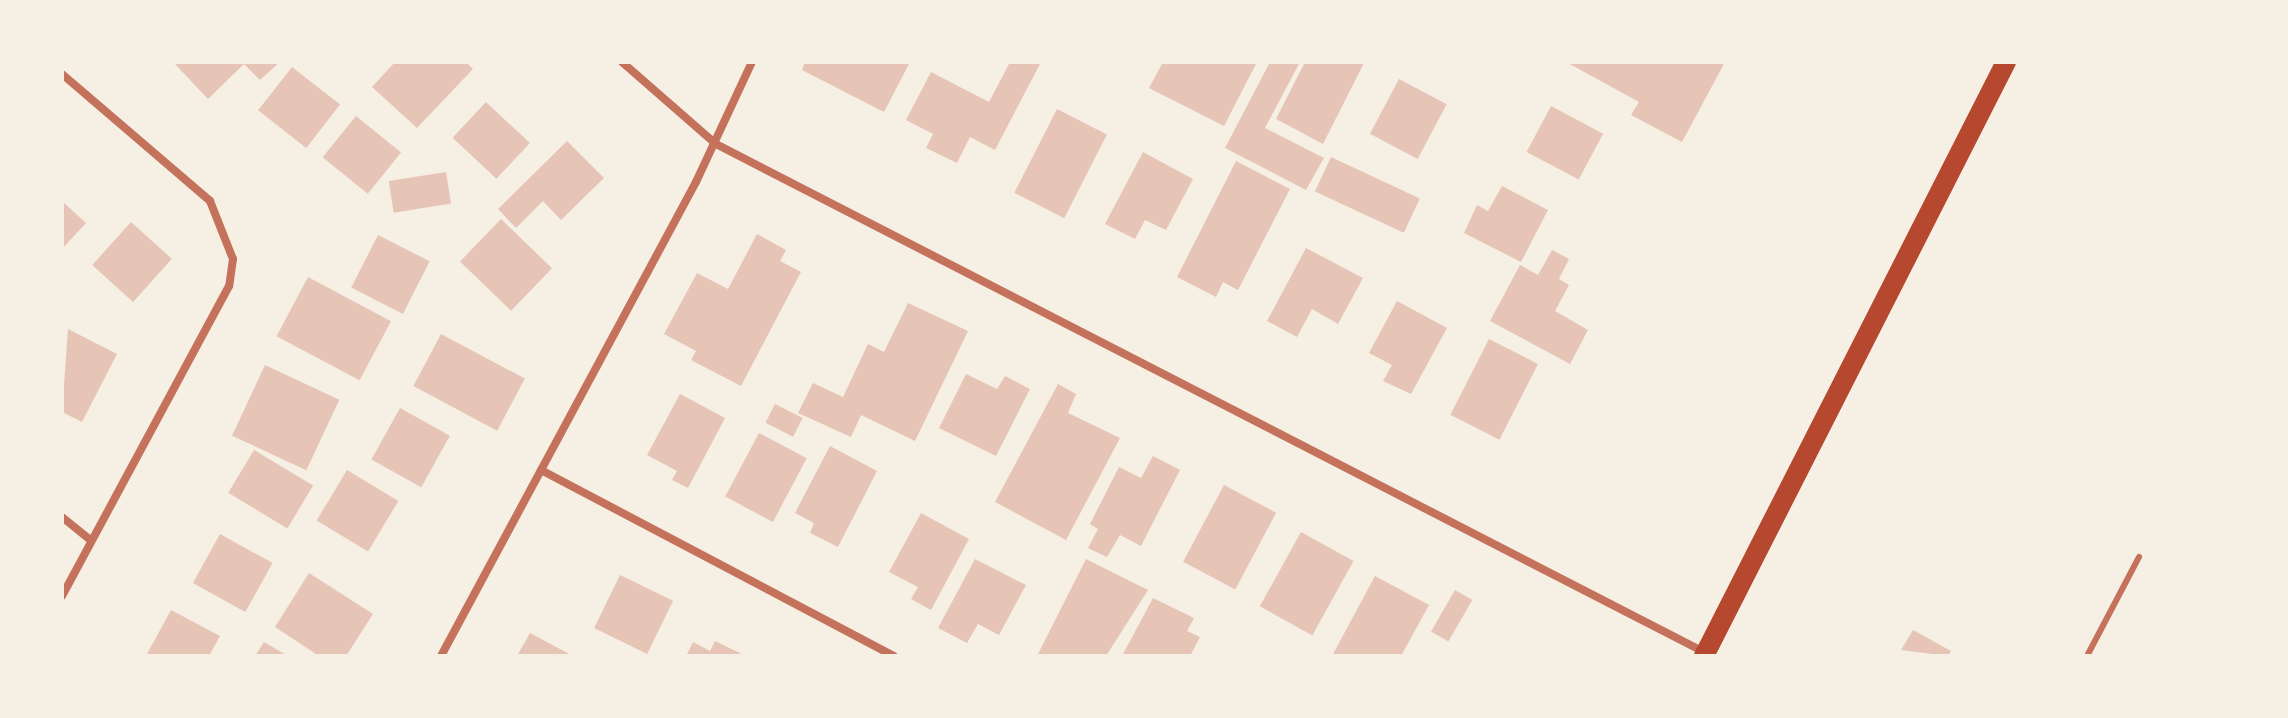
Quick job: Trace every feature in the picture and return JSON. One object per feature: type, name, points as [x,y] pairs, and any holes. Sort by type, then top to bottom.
[{"type":"main road","points":[[1707,655],[2006,62]]},
{"type":"street","points":[[622,62],[716,144],[1707,655]]},
{"type":"street","points":[[441,656],[716,144],[752,62]]},
{"type":"street","points":[[62,74],[210,201],[233,259],[229,286],[62,596]]},
{"type":"street","points":[[541,470],[894,656]]},
{"type":"street","points":[[62,517],[90,540]]},
{"type":"lane","points":[[2087,656],[2139,557]]},
{"type":"building","points":[[173,62],[280,62],[260,80],[244,64],[208,99]]},
{"type":"building","points":[[395,62],[466,62],[473,69],[417,128],[372,87]]},
{"type":"building","points":[[805,62],[910,62],[884,112],[802,70]]},
{"type":"building","points":[[1010,62],[1041,62],[995,150],[970,137],[957,163],[926,148],[933,134],[906,120],[931,72],[989,102]]},
{"type":"building","points":[[1163,62],[1257,62],[1224,126],[1149,88]]},
{"type":"building","points":[[1270,62],[1300,62],[1265,128],[1324,158],[1306,190],[1225,148]]},
{"type":"building","points":[[1305,62],[1364,63],[1323,144],[1276,119]]},
{"type":"building","points":[[1566,62],[1725,62],[1682,142],[1631,115],[1639,102]]},
{"type":"building","points":[[292,67],[340,105],[306,148],[258,110]]},
{"type":"building","points":[[1399,79],[1447,104],[1418,159],[1370,134]]},
{"type":"building","points":[[486,102],[530,143],[496,179],[453,138]]},
{"type":"building","points":[[1551,106],[1603,134],[1579,180],[1527,152]]},
{"type":"building","points":[[1057,109],[1107,134],[1064,218],[1014,193]]},
{"type":"building","points":[[356,116],[401,153],[368,194],[323,157]]},
{"type":"building","points":[[567,141],[604,178],[561,220],[543,201],[516,228],[498,209]]},
{"type":"building","points":[[1143,152],[1193,179],[1166,230],[1145,220],[1135,239],[1105,224]]},
{"type":"building","points":[[1331,157],[1420,198],[1404,233],[1315,191]]},
{"type":"building","points":[[1236,161],[1290,189],[1238,290],[1223,282],[1216,297],[1177,277]]},
{"type":"building","points":[[446,172],[451,204],[394,213],[389,181]]},
{"type":"building","points":[[1502,186],[1548,210],[1521,262],[1464,233],[1477,205],[1488,211]]},
{"type":"building","points":[[62,201],[86,223],[62,249]]},
{"type":"building","points":[[501,219],[552,268],[511,311],[460,261]]},
{"type":"building","points":[[131,222],[172,259],[133,302],[92,265]]},
{"type":"building","points":[[757,234],[786,250],[780,261],[801,272],[741,386],[691,360],[696,351],[664,334],[697,273],[728,289]]},
{"type":"building","points":[[378,235],[430,261],[403,314],[351,288]]},
{"type":"building","points":[[1306,248],[1363,278],[1338,324],[1312,309],[1297,337],[1267,321]]},
{"type":"building","points":[[1552,250],[1569,259],[1559,279],[1569,285],[1555,311],[1588,330],[1570,364],[1490,321],[1520,265],[1538,275]]},
{"type":"building","points":[[308,277],[391,321],[360,380],[277,336]]},
{"type":"building","points":[[1397,301],[1447,328],[1411,394],[1383,381],[1392,365],[1369,353]]},
{"type":"building","points":[[908,303],[968,331],[915,441],[861,415],[851,437],[798,413],[813,383],[843,397],[868,344],[884,352]]},
{"type":"building","points":[[68,329],[117,354],[82,422],[62,412]]},
{"type":"building","points":[[441,334],[525,379],[497,431],[413,386]]},
{"type":"building","points":[[1489,339],[1538,364],[1499,440],[1450,415]]},
{"type":"building","points":[[265,365],[339,400],[306,470],[232,436]]},
{"type":"building","points":[[966,374],[997,389],[1005,376],[1030,389],[996,456],[939,428]]},
{"type":"building","points":[[1058,384],[1076,394],[1068,413],[1120,438],[1066,540],[995,502]]},
{"type":"building","points":[[680,394],[725,418],[688,488],[672,480],[677,471],[647,455]]},
{"type":"building","points":[[775,404],[803,418],[793,437],[765,423]]},
{"type":"building","points":[[400,408],[450,436],[421,487],[371,460]]},
{"type":"building","points":[[759,433],[807,458],[773,522],[725,497]]},
{"type":"building","points":[[830,446],[877,471],[838,547],[810,533],[814,523],[795,513]]},
{"type":"building","points":[[254,450],[313,486],[287,528],[228,493]]},
{"type":"building","points":[[1153,456],[1180,470],[1141,546],[1120,535],[1107,557],[1088,548],[1098,529],[1090,524],[1119,467],[1141,478]]},
{"type":"building","points":[[347,470],[398,501],[368,551],[317,521]]},
{"type":"building","points":[[1224,485],[1276,513],[1235,590],[1183,562]]},
{"type":"building","points":[[921,513],[969,539],[931,610],[911,599],[918,587],[889,572]]},
{"type":"building","points":[[1301,532],[1353,561],[1312,635],[1260,606]]},
{"type":"building","points":[[220,534],[272,563],[245,612],[193,583]]},
{"type":"building","points":[[975,559],[1026,585],[999,635],[978,624],[967,643],[938,628]]},
{"type":"building","points":[[1086,559],[1148,590],[1106,656],[1037,656]]},
{"type":"building","points":[[309,573],[373,614],[346,656],[319,656],[275,627]]},
{"type":"building","points":[[620,575],[673,601],[647,654],[594,628]]},
{"type":"building","points":[[1375,576],[1429,605],[1401,656],[1332,656]]},
{"type":"building","points":[[1455,590],[1472,600],[1448,642],[1431,632]]},
{"type":"building","points":[[1153,598],[1194,618],[1187,631],[1200,637],[1190,656],[1122,656]]},
{"type":"building","points":[[171,610],[220,636],[209,656],[147,654]]},
{"type":"building","points":[[1913,630],[1951,651],[1948,656],[1901,650]]},
{"type":"building","points":[[530,633],[573,656],[517,656]]},
{"type":"building","points":[[715,641],[746,656],[686,656],[693,642],[710,651]]},
{"type":"building","points":[[264,642],[288,656],[255,656]]}]
